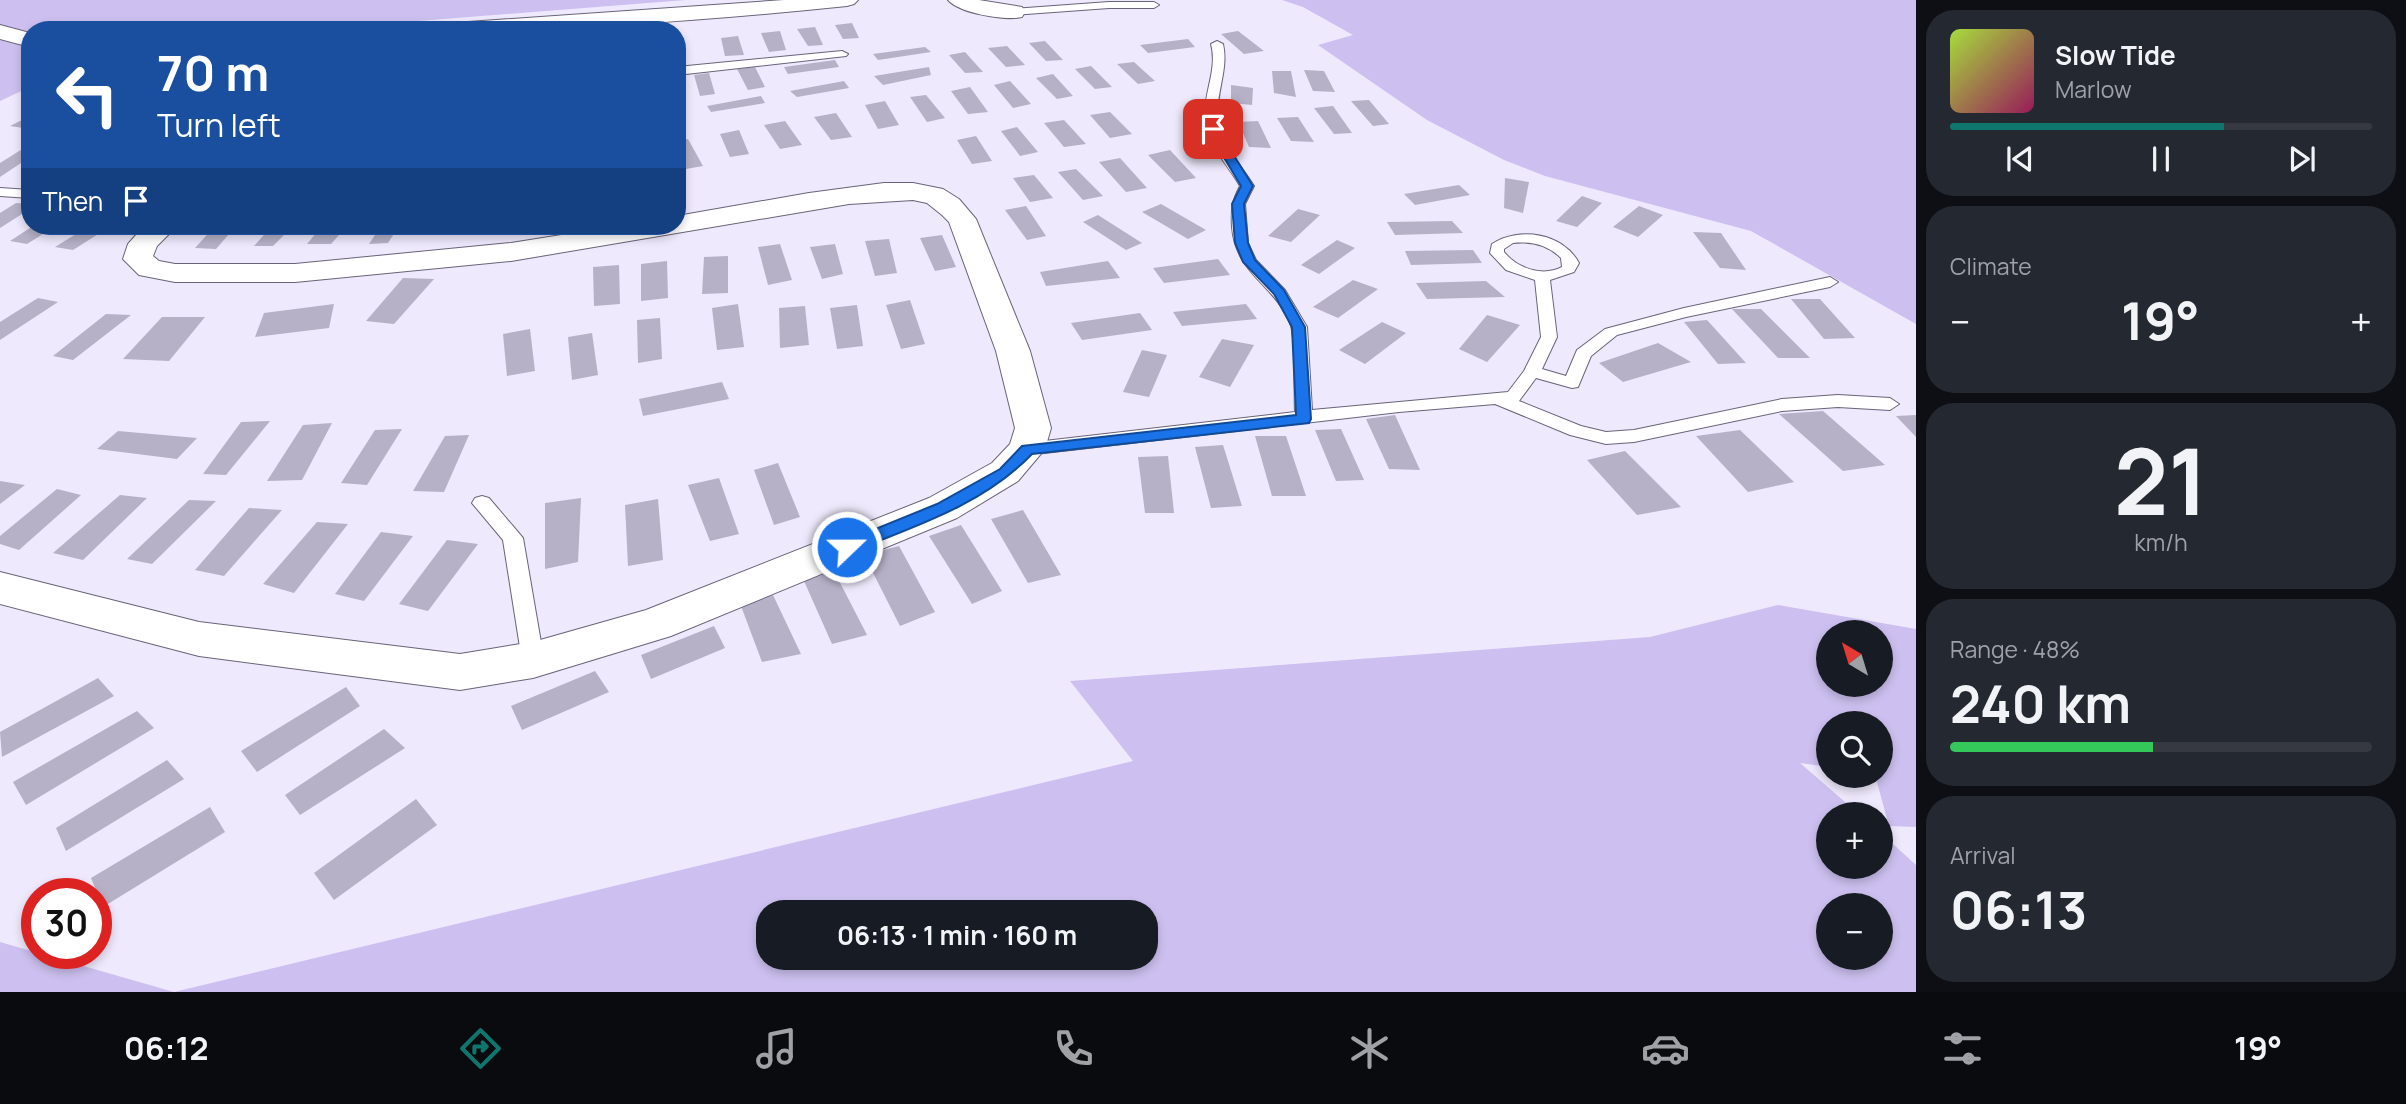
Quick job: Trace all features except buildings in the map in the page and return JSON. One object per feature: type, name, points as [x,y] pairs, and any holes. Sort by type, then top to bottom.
[{"type":"street","points":[[589,21],[740,11],[847,0]]},
{"type":"street","points":[[959,0],[982,8],[1014,12]]},
{"type":"street","points":[[0,32],[21,38]]},
{"type":"street","points":[[0,588],[199,639],[460,672],[533,660],[656,624],[943,508],[1005,472],[1027,449],[1033,428],[1013,351],[962,219],[946,203],[932,195],[911,190],[875,192],[686,224]]},
{"type":"street","points":[[151,235],[138,250],[138,258],[150,269],[175,274],[295,273],[484,255],[612,235]]},
{"type":"lane","points":[[1014,12],[1109,5],[1154,5]]},
{"type":"lane","points":[[1217,44],[1223,57],[1213,87],[1213,129],[1247,186],[1238,204],[1238,220],[1241,243],[1249,262],[1279,293],[1299,327],[1304,419]]},
{"type":"lane","points":[[686,70],[842,54]]},
{"type":"lane","points":[[0,192],[21,193]]},
{"type":"lane","points":[[1027,449],[1399,406],[1513,397],[1532,372],[1549,337],[1542,276]]},
{"type":"lane","points":[[1532,372],[1572,383],[1583,354],[1611,332],[1684,313],[1830,282]]},
{"type":"lane","points":[[1498,399],[1576,431],[1606,438],[1634,436],[1782,405],[1838,401],[1890,404]]},
{"type":"lane","points":[[482,503],[513,538],[533,660]]},
{"type":"shaded area","points":[[0,0],[686,0],[418,21],[21,21],[21,91],[0,101]]},
{"type":"shaded area","points":[[1282,0],[1916,0],[1916,324],[1751,231],[1545,176],[1504,160],[1427,120],[1318,45],[1353,35],[1303,7]]},
{"type":"shaded area","points":[[1778,605],[1864,620],[1816,620],[1816,697],[1893,697],[1894,625],[1916,629],[1916,827],[1893,826],[1893,802],[1882,802],[1879,788],[1893,788],[1893,711],[1816,711],[1816,765],[1800,763],[1816,777],[1816,788],[1829,788],[1845,802],[1816,802],[1816,879],[1893,879],[1893,844],[1916,865],[1916,992],[174,992],[1133,761],[1070,681],[1650,637]]},
{"type":"shaded area","points":[[0,942],[21,948],[21,969],[94,969],[174,992],[0,992]]},
{"type":"route","points":[[847,547],[943,508],[1005,472],[1027,449],[1304,419],[1299,327],[1279,293],[1249,262],[1241,243],[1238,220],[1238,204],[1247,186],[1213,129]]}]
